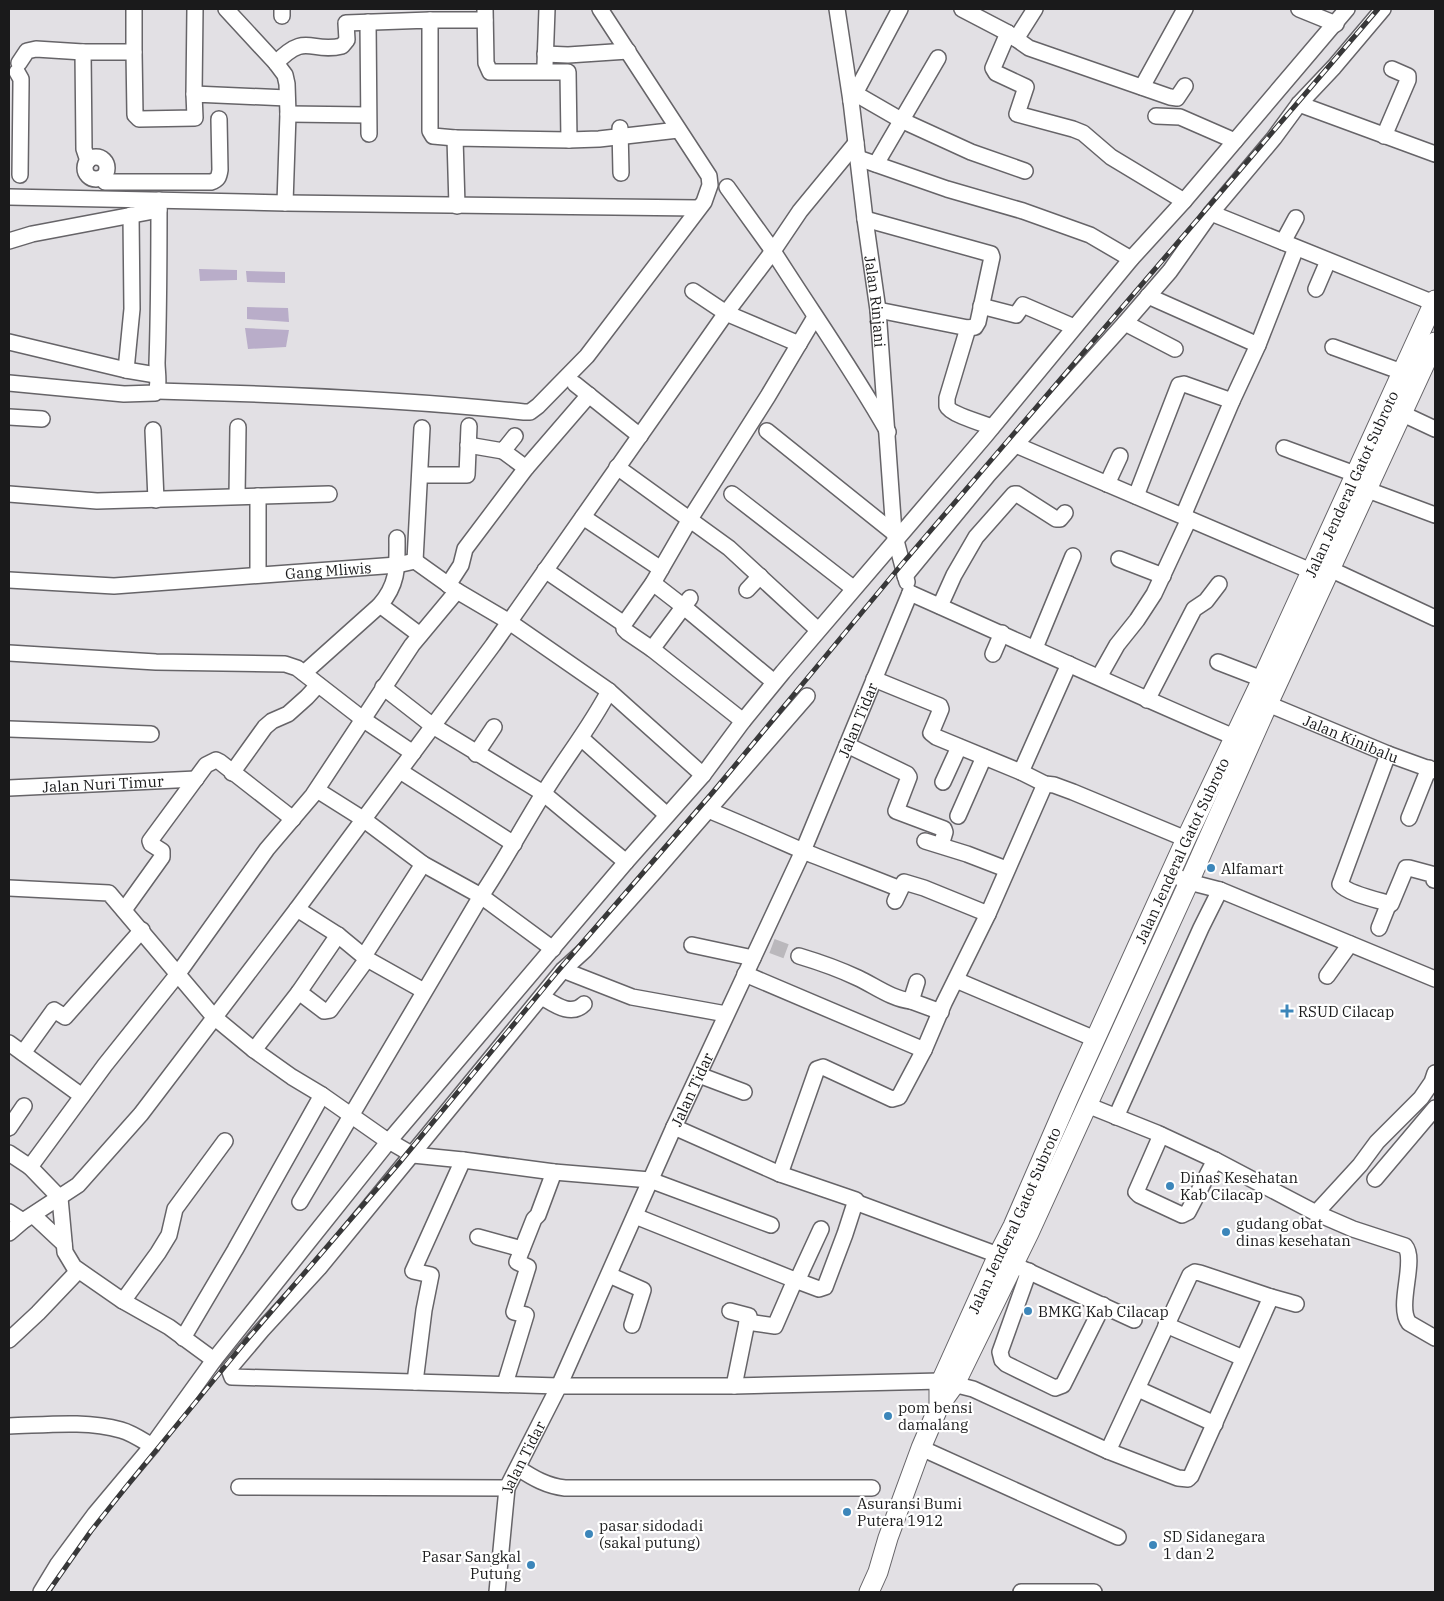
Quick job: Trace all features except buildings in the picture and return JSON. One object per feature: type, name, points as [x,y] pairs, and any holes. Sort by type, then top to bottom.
[{"type":"main road","name":"Jalan Jenderal Gatot Subroto","points":[[869,1592],[878,1572],[920,1448],[948,1383],[1029,1232],[1268,704],[1332,570],[1358,482],[1402,372],[1434,301]]},
{"type":"main road","name":"Jalan Jenderal Gatot Subroto","points":[[1013,1263],[1013,1226],[1068,1097],[1186,839],[1311,571],[1358,482],[1403,414],[1435,342]]},
{"type":"main road","points":[[1068,1097],[1087,1105]]},
{"type":"street","points":[[134,9],[135,113],[137,118],[220,119]]},
{"type":"street","points":[[195,9],[195,118]]},
{"type":"street","points":[[226,9],[285,75],[288,98],[285,203]]},
{"type":"street","points":[[545,72],[547,9]]},
{"type":"street","points":[[9,383],[124,394],[152,394],[157,391],[235,393],[396,401],[530,412],[588,356],[704,202],[710,185],[709,176],[697,156],[678,130],[600,9]]},
{"type":"street","name":"Jalan Rinjani","points":[[837,9],[854,97],[857,151],[878,310],[895,536],[910,593]]},
{"type":"street","points":[[900,9],[854,97],[971,152],[1025,171]]},
{"type":"street","points":[[962,9],[1012,36],[1029,48],[1170,98],[1177,98],[1185,86]]},
{"type":"street","points":[[1035,9],[1012,36],[993,68],[996,72],[1026,87],[1017,114],[1083,133],[1111,157],[1184,201]]},
{"type":"street","points":[[1299,9],[1336,24]]},
{"type":"street","points":[[41,1592],[58,1564],[152,1446],[214,1360],[389,1141],[626,862],[703,775],[742,721],[895,536],[992,427],[1131,259],[1184,201],[1348,9]]},
{"type":"street","points":[[906,576],[988,476],[1170,271],[1211,213],[1274,138],[1299,104],[1334,67],[1382,9]]},
{"type":"street","points":[[1142,87],[1181,10]]},
{"type":"street","points":[[276,63],[292,48],[301,45],[342,46],[347,40],[346,16],[368,22],[430,20],[485,14],[486,63],[490,72],[568,72]]},
{"type":"street","points":[[430,20],[430,131],[436,138],[569,140],[620,132],[678,130]]},
{"type":"street","points":[[368,22],[368,134]]},
{"type":"street","points":[[20,175],[21,79],[13,66],[27,51],[32,49],[134,52]]},
{"type":"street","points":[[546,54],[568,55],[628,51]]},
{"type":"street","points":[[83,52],[84,149],[88,161],[86,170],[88,175],[96,179],[211,182],[216,180],[220,170],[219,94]]},
{"type":"street","points":[[568,55],[569,140]]},
{"type":"street","points":[[876,164],[938,58]]},
{"type":"street","points":[[1384,136],[1408,80],[1408,76],[1404,73],[1392,70]]},
{"type":"street","points":[[194,94],[288,98]]},
{"type":"street","points":[[1299,104],[1435,154]]},
{"type":"street","points":[[288,114],[368,115]]},
{"type":"street","points":[[1156,116],[1180,117],[1235,141]]},
{"type":"street","points":[[620,132],[620,173]]},
{"type":"street","points":[[455,138],[457,206]]},
{"type":"street","points":[[9,1233],[86,1178],[135,1121],[297,909],[493,645],[508,621],[800,211],[857,151],[876,164],[947,189],[1023,211],[1090,235],[1131,259]]},
{"type":"street","points":[[103,180],[108,199]]},
{"type":"street","points":[[727,187],[773,251],[815,318],[862,386],[888,432]]},
{"type":"street","points":[[9,196],[108,199],[159,205],[285,203],[698,208]]},
{"type":"street","points":[[9,241],[32,234],[131,215],[159,205]]},
{"type":"street","points":[[157,391],[156,375],[160,296],[159,205]]},
{"type":"street","points":[[1211,213],[1328,262],[1434,301]]},
{"type":"street","points":[[126,370],[132,309],[131,215]]},
{"type":"street","points":[[1099,677],[1117,645],[1150,600],[1163,576],[1232,401],[1258,346],[1296,218]]},
{"type":"street","points":[[865,219],[991,254],[992,257],[975,327],[968,328],[878,310]]},
{"type":"street","points":[[1316,289],[1328,262]]},
{"type":"street","points":[[693,291],[726,313],[799,344]]},
{"type":"street","points":[[1148,296],[1258,346]]},
{"type":"street","points":[[981,306],[1016,315],[1023,305],[1074,327]]},
{"type":"street","points":[[742,721],[652,649],[627,632],[624,629],[624,624],[653,583],[690,519],[815,318]]},
{"type":"street","points":[[1125,323],[1175,349]]},
{"type":"street","points":[[968,328],[947,398],[947,406],[950,410],[962,416],[992,427]]},
{"type":"street","points":[[9,342],[126,370],[156,375]]},
{"type":"street","points":[[1333,347],[1402,372]]},
{"type":"street","points":[[575,384],[640,436]]},
{"type":"street","points":[[1136,496],[1179,386],[1184,384],[1232,401]]},
{"type":"street","points":[[30,1167],[82,1096],[177,975],[268,849],[317,790],[364,720],[383,687],[453,588],[466,549],[526,468],[589,395]]},
{"type":"street","points":[[1403,414],[1435,428]]},
{"type":"street","points":[[9,417],[42,419]]},
{"type":"street","points":[[420,475],[467,475],[469,426]]},
{"type":"street","points":[[237,496],[238,427]]},
{"type":"street","points":[[422,428],[416,561],[453,588],[508,621],[609,691],[703,775]]},
{"type":"street","points":[[153,430],[156,500]]},
{"type":"street","points":[[767,431],[895,536]]},
{"type":"street","points":[[503,451],[515,436]]},
{"type":"street","points":[[468,445],[503,451],[526,468]]},
{"type":"street","points":[[1016,445],[1311,571]]},
{"type":"street","points":[[1284,448],[1435,515]]},
{"type":"street","points":[[1107,484],[1120,456]]},
{"type":"street","points":[[618,467],[711,534],[818,630]]},
{"type":"street","points":[[9,494],[97,501],[329,494]]},
{"type":"street","points":[[732,494],[853,588]]},
{"type":"street","points":[[940,606],[954,575],[976,537],[1014,494],[1017,494],[1056,519],[1060,519],[1065,513]]},
{"type":"street","points":[[258,496],[258,575]]},
{"type":"street","points":[[583,517],[661,569]]},
{"type":"street","points":[[304,673],[380,605],[393,586],[396,576],[397,538]]},
{"type":"street","points":[[1036,648],[1073,556]]},
{"type":"street","points":[[1119,559],[1163,576]]},
{"type":"street","name":"Gang Mliwis","points":[[9,580],[114,586],[397,565],[416,561]]},
{"type":"street","points":[[545,570],[624,624]]},
{"type":"street","points":[[1332,570],[1435,618]]},
{"type":"street","points":[[747,590],[760,576]]},
{"type":"street","points":[[653,583],[687,603],[774,682]]},
{"type":"street","points":[[1147,700],[1194,609],[1206,601],[1219,584]]},
{"type":"street","points":[[910,593],[1036,648],[1147,700],[1234,737]]},
{"type":"street","name":"Jalan Tidar","points":[[497,1592],[507,1488],[558,1386],[745,974],[753,958],[766,944],[910,593]]},
{"type":"street","points":[[652,649],[687,603]]},
{"type":"street","points":[[380,605],[420,635]]},
{"type":"street","points":[[993,654],[1002,633]]},
{"type":"street","points":[[9,653],[156,662],[285,664],[297,668],[364,720],[413,753]]},
{"type":"street","points":[[1218,662],[1262,679]]},
{"type":"street","points":[[1021,772],[1069,664]]},
{"type":"street","points":[[874,679],[940,706],[941,709],[932,734],[1045,784],[1054,785],[1073,792],[1186,839]]},
{"type":"street","points":[[232,773],[269,723],[288,714],[318,685]]},
{"type":"street","points":[[383,687],[433,726],[476,754],[544,793],[626,862]]},
{"type":"street","points":[[300,1202],[481,896],[609,691]]},
{"type":"street","points":[[807,696],[598,935],[563,970],[319,1268],[229,1369],[232,1377],[558,1386],[948,1383],[973,1389],[1108,1451],[1178,1478],[1188,1479],[1271,1298]]},
{"type":"street","name":"Jalan Kinibalu","points":[[1268,704],[1388,754],[1432,769]]},
{"type":"street","points":[[476,754],[494,727]]},
{"type":"street","points":[[9,729],[151,734]]},
{"type":"street","points":[[581,738],[667,815]]},
{"type":"street","points":[[847,745],[908,774],[909,777],[896,810],[944,829],[945,832],[941,845]]},
{"type":"street","points":[[943,782],[959,747]]},
{"type":"street","points":[[1388,754],[1340,884],[1350,891],[1389,903]]},
{"type":"street","points":[[958,816],[984,758]]},
{"type":"street","points":[[124,910],[163,855],[160,849],[151,844],[150,841],[206,765],[216,760],[294,819]]},
{"type":"street","points":[[1409,818],[1432,769]]},
{"type":"street","points":[[400,771],[514,844]]},
{"type":"street","name":"Jalan Nuri Timur","points":[[9,788],[196,779]]},
{"type":"street","points":[[780,1174],[817,1069],[822,1067],[886,1097],[896,1099],[899,1097],[924,1050],[988,914],[1006,869],[1045,784]]},
{"type":"street","points":[[317,790],[363,819],[423,864],[481,896],[553,949]]},
{"type":"street","points":[[708,810],[762,832],[898,895],[902,884],[906,883],[924,888],[988,914]]},
{"type":"street","points":[[926,841],[1006,869]]},
{"type":"street","points":[[299,992],[324,1011],[330,1010],[366,957],[423,864]]},
{"type":"street","points":[[1380,928],[1389,903],[1391,904],[1406,868],[1434,880]]},
{"type":"street","points":[[1171,874],[1189,882],[1220,890],[1435,979]]},
{"type":"street","points":[[9,888],[109,893],[214,1017],[254,1050],[292,1077],[413,1155],[554,1172],[650,1180],[771,1225]]},
{"type":"street","points":[[1116,1117],[1220,890]]},
{"type":"street","points":[[297,909],[338,935],[366,957],[424,991]]},
{"type":"street","points":[[23,1053],[54,1010],[65,1017],[142,930]]},
{"type":"street","points":[[254,1050],[299,992],[338,935]]},
{"type":"street","points":[[1327,976],[1350,944]]},
{"type":"street","points":[[692,945],[753,958]]},
{"type":"street","points":[[799,956],[858,978],[891,996],[941,1012]]},
{"type":"street","points":[[563,970],[632,997],[726,1014]]},
{"type":"street","points":[[745,974],[924,1050]]},
{"type":"street","points":[[956,980],[1095,1039]]},
{"type":"street","points":[[911,1001],[917,982]]},
{"type":"street","points":[[542,997],[564,1009],[578,1009],[584,1004]]},
{"type":"street","points":[[9,1043],[82,1096]]},
{"type":"street","points":[[1316,1213],[1360,1165],[1377,1142],[1421,1098],[1432,1082],[1435,1073]]},
{"type":"street","points":[[699,1075],[744,1092]]},
{"type":"street","points":[[183,1338],[322,1095]]},
{"type":"street","points":[[1375,1179],[1435,1108],[1421,1098]]},
{"type":"street","points":[[1087,1105],[1161,1135],[1215,1160],[1316,1213],[1354,1229],[1405,1246],[1408,1254],[1405,1301],[1407,1320],[1435,1338]]},
{"type":"street","points":[[9,1128],[24,1106]]},
{"type":"street","points":[[674,1127],[780,1174],[855,1199],[855,1202],[1013,1263],[1134,1320]]},
{"type":"street","points":[[1161,1135],[1136,1190],[1137,1194],[1156,1203],[1182,1215],[1188,1212],[1215,1160]]},
{"type":"street","points":[[123,1301],[169,1235],[175,1209],[225,1141]]},
{"type":"street","points":[[9,1153],[30,1167],[60,1198],[64,1244],[68,1259],[78,1271],[214,1360]]},
{"type":"street","points":[[415,1382],[430,1275],[413,1271],[463,1160]]},
{"type":"street","points":[[505,1384],[526,1315],[514,1312],[528,1266],[517,1262],[534,1220],[538,1215],[554,1172]]},
{"type":"street","points":[[635,1216],[819,1289],[825,1287],[855,1202]]},
{"type":"street","points":[[9,1212],[28,1218],[64,1244]]},
{"type":"street","points":[[748,1322],[775,1326],[821,1230]]},
{"type":"street","points":[[478,1237],[522,1249]]},
{"type":"street","points":[[1013,1263],[1000,1352],[1001,1356],[1006,1364],[1055,1388],[1063,1385],[1103,1305]]},
{"type":"street","points":[[9,1340],[78,1271]]},
{"type":"street","points":[[1108,1451],[1187,1279],[1195,1272],[1271,1298],[1296,1304]]},
{"type":"street","points":[[608,1275],[643,1290],[632,1325]]},
{"type":"street","points":[[730,1311],[749,1316],[734,1386]]},
{"type":"street","points":[[1166,1325],[1243,1358]]},
{"type":"street","points":[[1138,1389],[1214,1424]]},
{"type":"street","points":[[9,1426],[84,1425],[104,1427],[126,1432],[152,1446]]},
{"type":"street","points":[[920,1448],[1118,1537]]},
{"type":"street","points":[[518,1468],[544,1483],[554,1487],[565,1488],[872,1488]]},
{"type":"street","points":[[239,1487],[507,1488]]},
{"type":"street","points":[[1021,1592],[1094,1592]]},
{"type":"shaded area","points":[[199,269],[237,270],[237,280],[200,281]]},
{"type":"shaded area","points":[[246,271],[285,272],[285,283],[247,282]]},
{"type":"shaded area","points":[[247,307],[288,308],[289,322],[247,319]]},
{"type":"shaded area","points":[[245,328],[289,330],[286,347],[248,349]]},
{"type":"tunnel","points":[[772,946],[799,956]]},
{"type":"railway","points":[[48,1592],[91,1531],[245,1342],[400,1162],[557,972],[713,792],[902,564],[1378,9]]},
{"type":"place","name":"Alfamart","points":[[1211,868]]},
{"type":"place","name":"RSUD Cilacap","points":[[1287,1011]]},
{"type":"place","name":"Dinas Kesehatan Kab Cilacap","points":[[1170,1186]]},
{"type":"place","name":"gudang obat dinas kesehatan","points":[[1226,1232]]},
{"type":"place","name":"BMKG Kab Cilacap","points":[[1028,1311]]},
{"type":"place","name":"pom bensi damalang","points":[[888,1416]]},
{"type":"place","name":"Asuransi Bumi Putera 1912","points":[[847,1512]]},
{"type":"place","name":"pasar sidodadi (sakal putung)","points":[[589,1534]]},
{"type":"place","name":"SD Sidanegara 1 dan 2","points":[[1153,1545]]},
{"type":"place","name":"Pasar Sangkal Putung","points":[[531,1565]]}]
